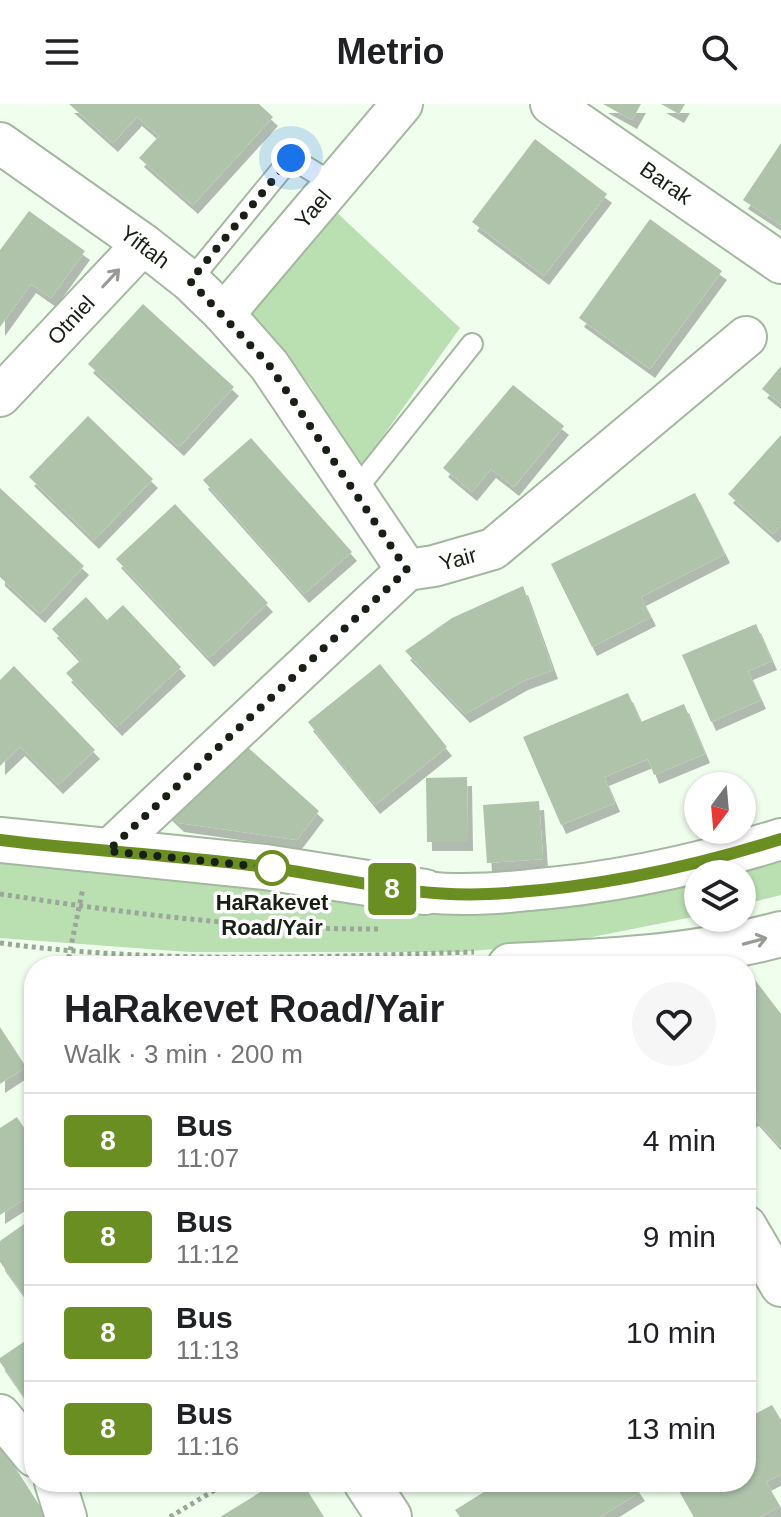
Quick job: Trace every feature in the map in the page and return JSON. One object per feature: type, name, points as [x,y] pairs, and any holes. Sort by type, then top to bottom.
[{"type":"street","name":"Yael","points":[[224,314],[402,104]]},
{"type":"street","name":"Barak","points":[[551,104],[781,263]]},
{"type":"street","name":"Yiftah","points":[[0,143],[143,244],[190,281],[224,314],[269,365],[407,570]]},
{"type":"street","name":"Otniel","points":[[0,396],[143,244]]},
{"type":"street","name":"Yair","points":[[100,850],[407,570],[493,549],[746,337]]},
{"type":"street","points":[[0,840],[265,867],[425,892],[487,894],[574,887],[651,874],[781,839]]},
{"type":"street","points":[[664,956],[739,945],[781,934]]},
{"type":"street","points":[[756,1243],[781,1286]]},
{"type":"street","points":[[0,1415],[24,1444]]},
{"type":"street","points":[[58,1492],[66,1517]]},
{"type":"street","points":[[373,1492],[389,1517]]},
{"type":"lane","points":[[190,281],[291,158],[334,184]]},
{"type":"lane","points":[[354,492],[472,344]]},
{"type":"path","points":[[69,956],[100,850]]},
{"type":"path","points":[[0,943],[70,951],[193,956]]},
{"type":"path","points":[[170,1517],[211,1492]]},
{"type":"green space","points":[[332,208],[460,328],[359,470],[311,387],[249,314]]},
{"type":"green space","points":[[0,851],[379,906],[684,865],[684,919],[567,942],[461,952],[189,952],[0,938]]},
{"type":"green space","points":[[781,852],[781,895],[756,901],[756,860],[721,860]]},
{"type":"building","points":[[69,104],[259,104],[273,117],[193,205],[139,158],[159,136],[137,117],[113,143]]},
{"type":"building","points":[[603,104],[641,104],[632,120]]},
{"type":"building","points":[[661,104],[685,104],[679,114]]},
{"type":"building","points":[[535,139],[607,194],[544,276],[472,222]]},
{"type":"building","points":[[781,143],[781,225],[743,200]]},
{"type":"building","points":[[29,211],[85,251],[51,298],[31,284],[0,327],[0,250]]},
{"type":"building","points":[[650,219],[722,271],[650,369],[579,318]]},
{"type":"building","points":[[143,304],[234,387],[179,447],[88,364]]},
{"type":"building","points":[[781,366],[781,404],[762,389]]},
{"type":"building","points":[[513,385],[564,426],[514,487],[491,469],[472,492],[443,468]]},
{"type":"building","points":[[88,416],[153,479],[94,540],[29,477]]},
{"type":"building","points":[[781,435],[781,526],[773,534],[728,494]]},
{"type":"building","points":[[251,438],[352,552],[304,594],[203,480]]},
{"type":"building","points":[[0,488],[84,566],[40,614],[0,577]]},
{"type":"building","points":[[695,493],[725,554],[641,597],[651,617],[592,647],[551,564]]},
{"type":"building","points":[[175,504],[268,603],[209,658],[116,559]]},
{"type":"building","points":[[523,586],[553,670],[523,681],[465,714],[405,651],[452,618]]},
{"type":"building","points":[[86,597],[107,620],[123,605],[181,667],[117,727],[66,673],[81,660],[52,629]]},
{"type":"building","points":[[756,624],[772,661],[748,671],[761,700],[711,722],[682,655]]},
{"type":"building","points":[[380,664],[447,747],[375,805],[308,722]]},
{"type":"building","points":[[14,666],[95,750],[58,785],[20,747],[0,766],[0,680]]},
{"type":"building","points":[[628,693],[641,722],[684,704],[705,754],[654,775],[648,759],[604,777],[615,803],[561,825],[523,737]]},
{"type":"building","points":[[243,743],[319,811],[297,840],[179,823],[161,806]]},
{"type":"building","points":[[467,777],[468,842],[427,842],[426,778]]},
{"type":"building","points":[[539,801],[543,859],[487,863],[483,805]]},
{"type":"building","points":[[756,981],[781,1014],[781,1147],[756,1119]]},
{"type":"building","points":[[0,1027],[24,1068],[0,1084]]},
{"type":"building","points":[[17,1117],[24,1128],[24,1199],[0,1215],[0,1128]]},
{"type":"building","points":[[24,1224],[24,1295],[0,1262],[0,1241]]},
{"type":"building","points":[[24,1342],[24,1397],[0,1362],[0,1358]]},
{"type":"building","points":[[772,1405],[781,1420],[781,1474],[766,1482],[780,1506],[760,1517],[694,1517],[680,1492],[756,1492],[756,1414]]},
{"type":"building","points":[[2,1447],[24,1481],[24,1492],[31,1492],[47,1517],[0,1517]]},
{"type":"building","points":[[261,1492],[308,1492],[324,1517],[220,1517]]},
{"type":"building","points":[[484,1492],[640,1492],[600,1517],[460,1517],[455,1510]]},
{"type":"bus line","name":"8","points":[[0,840],[265,867],[390,888],[487,894],[574,887],[651,874],[781,839]]},
{"type":"place","name":"HaRakevet Road/Yair","points":[[272,868]]},
{"type":"route","points":[[272,868],[108,851],[407,570],[269,365],[190,281],[291,158]]}]
